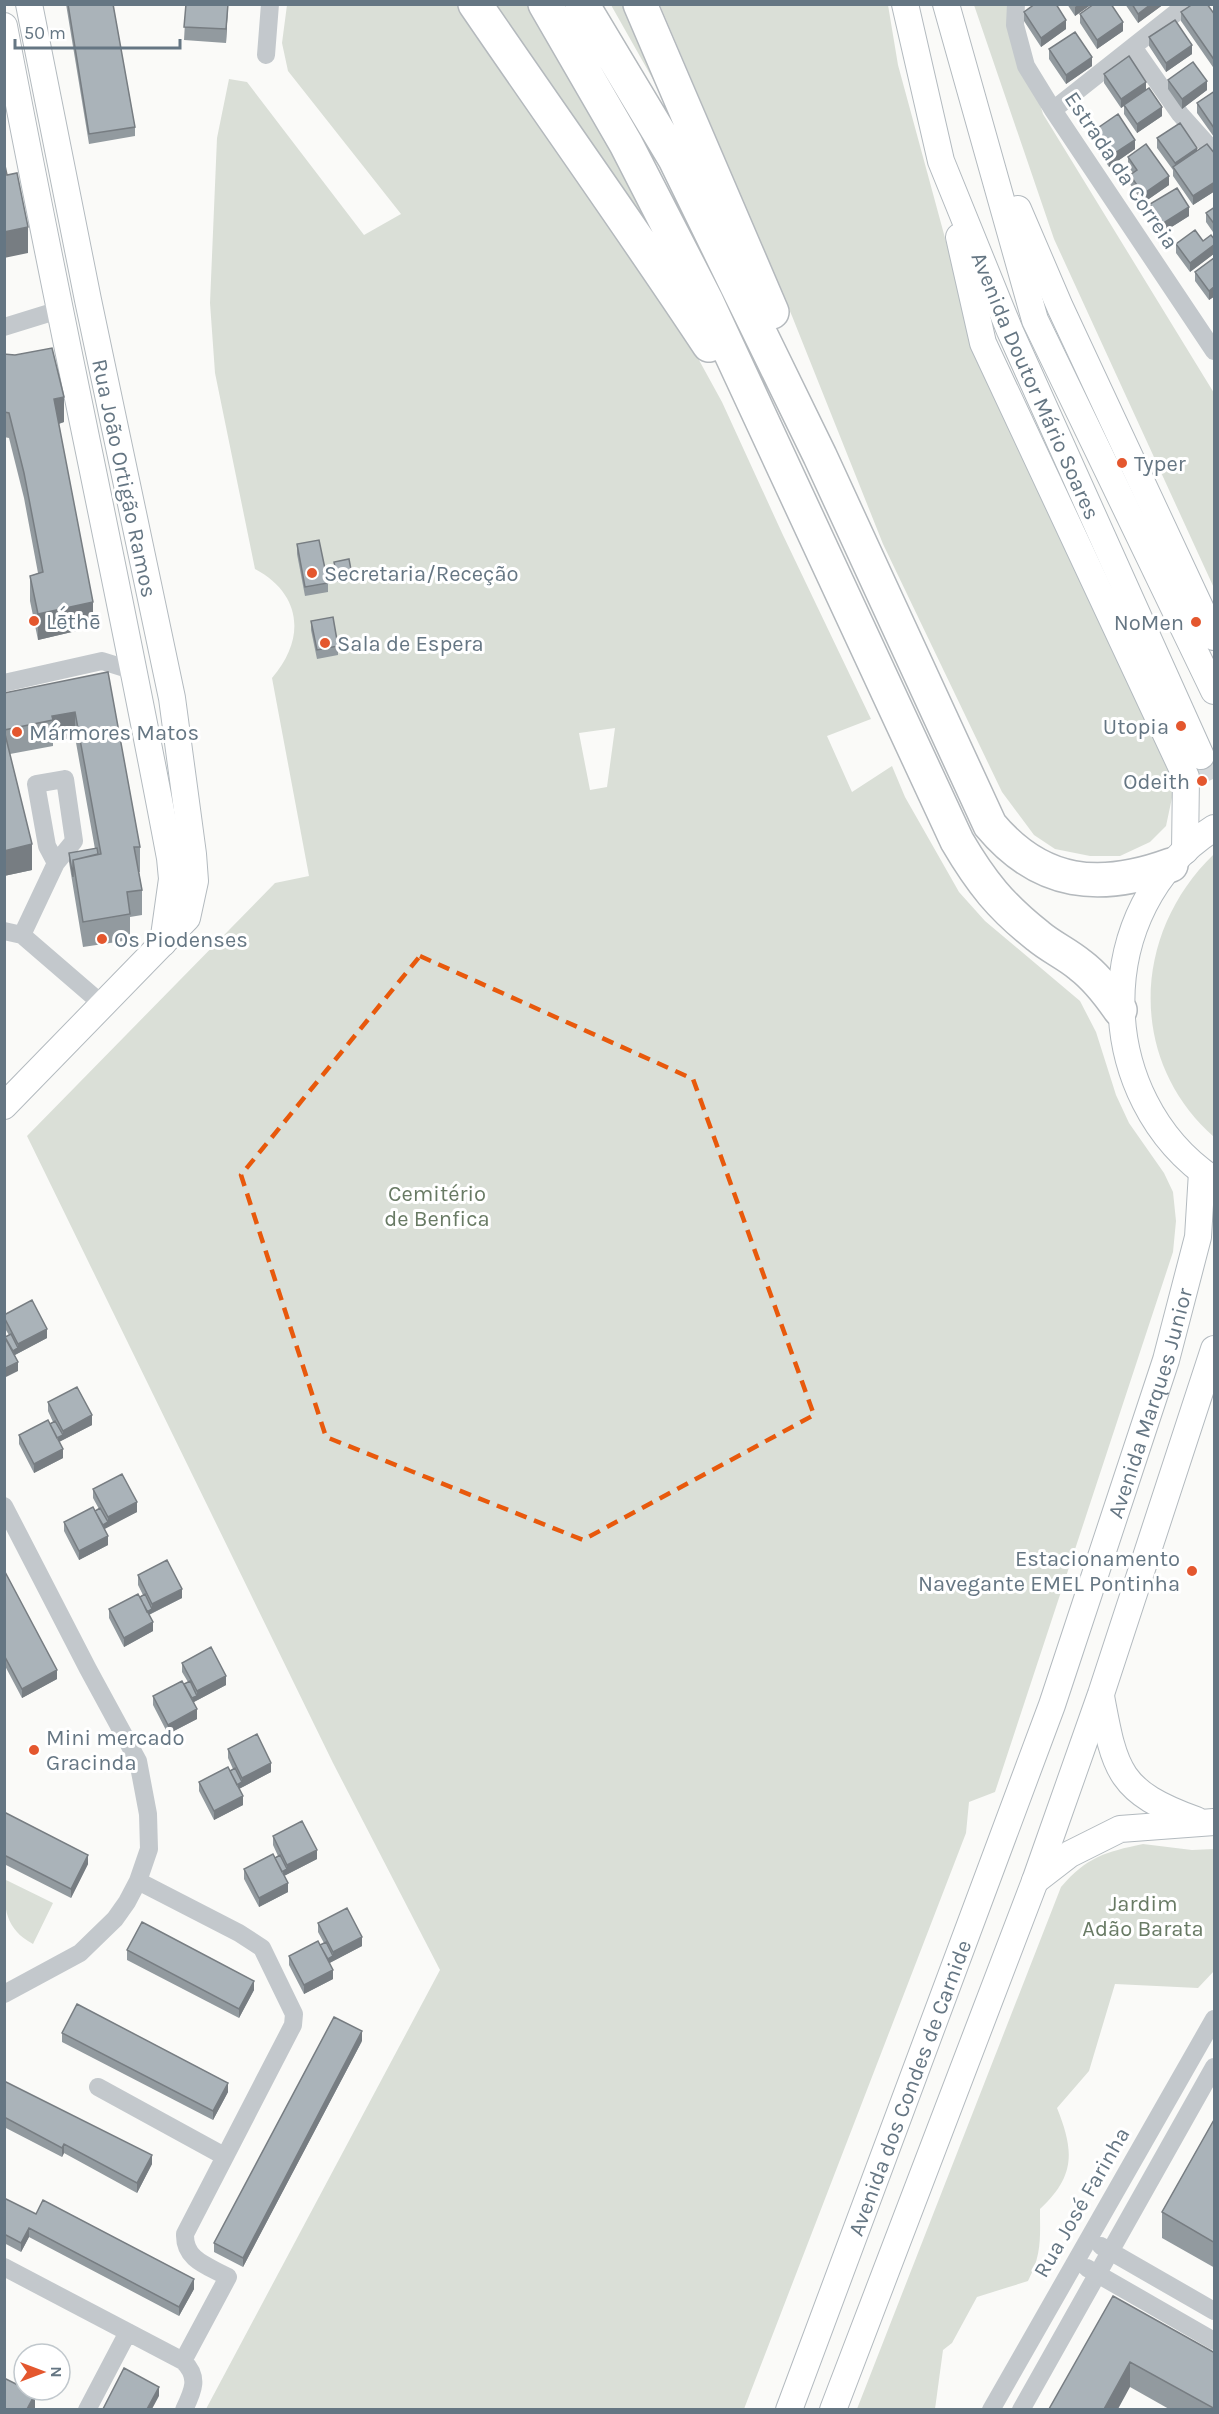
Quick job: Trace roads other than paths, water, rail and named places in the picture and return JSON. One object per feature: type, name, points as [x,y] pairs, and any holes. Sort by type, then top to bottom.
[{"type":"highway","points":[[475,4],[564,136],[636,234],[783,463]]},
{"type":"highway","points":[[545,4],[626,144],[706,300],[957,841],[978,877],[1003,906],[1039,937],[1081,965],[1120,1010]]},
{"type":"highway","points":[[582,4],[675,159],[820,456],[990,825],[1003,840],[1035,865],[1057,875],[1084,880],[1114,880],[1144,875],[1178,858]]},
{"type":"highway","points":[[640,4],[786,348],[810,416],[820,456]]},
{"type":"main road","name":"Rua João Ortigão Ramos","points":[[4,1106],[187,918],[193,899],[194,863],[169,683],[106,390],[29,4]]},
{"type":"main road","name":"Avenida Doutor Mário Soares","points":[[905,4],[941,160],[1010,331],[1201,756]]},
{"type":"main road","name":"Avenida Doutor Mário Soares","points":[[946,4],[1035,320],[1215,691]]},
{"type":"main road","name":"Rua João Ortigão Ramos","points":[[4,26],[134,671],[172,879],[163,943]]},
{"type":"main road","points":[[977,115],[1060,307],[1215,637]]},
{"type":"main road","points":[[941,160],[983,343],[1186,777],[1178,858]]},
{"type":"main road","points":[[1208,1176],[1169,1140],[1143,1100],[1127,1056],[1120,1010],[1121,984],[1132,933],[1142,909],[1178,858],[1215,828]]},
{"type":"main road","name":"Avenida Marques Junior","points":[[1029,1768],[1166,1360],[1198,1237],[1208,1176]]},
{"type":"main road","name":"Avenida Marques Junior","points":[[1035,1881],[1101,1694],[1215,1349]]},
{"type":"main road","points":[[1101,1694],[1109,1741],[1122,1773],[1146,1797],[1168,1810],[1208,1822]]},
{"type":"main road","name":"Avenida dos Condes de Carnide","points":[[789,2409],[1029,1768]]},
{"type":"main road","points":[[1035,1881],[1070,1854],[1120,1829],[1208,1822]]},
{"type":"main road","name":"Avenida dos Condes de Carnide","points":[[833,2409],[1035,1881]]},
{"type":"street","points":[[266,54],[270,4]]},
{"type":"street","name":"Estrada da Correia","points":[[1016,4],[1015,26],[1026,66],[1053,110],[1215,351]]},
{"type":"street","points":[[1053,110],[1187,4]]},
{"type":"street","points":[[1133,47],[1180,114],[1215,152]]},
{"type":"street","points":[[4,327],[60,310]]},
{"type":"street","points":[[4,682],[102,661],[134,671]]},
{"type":"street","points":[[56,863],[13,933],[102,1004]]},
{"type":"street","points":[[4,1506],[138,1761],[148,1814],[149,1849],[138,1881],[115,1919],[80,1953],[6,1988]]},
{"type":"street","points":[[138,1881],[239,1933],[262,1948],[292,2006],[292,2025],[187,2227],[185,2241],[187,2249],[196,2260],[228,2277],[183,2361]]},
{"type":"street","name":"Rua José Farinha","points":[[991,2409],[1215,2019]]},
{"type":"street","points":[[1021,2409],[1215,2067]]},
{"type":"street","points":[[98,2087],[224,2156]]},
{"type":"street","points":[[1088,2238],[1215,2311]]},
{"type":"street","points":[[1075,2261],[1215,2341]]},
{"type":"street","points":[[4,2267],[183,2361],[192,2373],[194,2387],[184,2409]]},
{"type":"street","points":[[87,2409],[128,2332]]},
{"type":"tunnel","points":[[1201,756],[1214,784]]},
{"type":"place","name":"Typer","points":[[1122,463]]},
{"type":"place","name":"Secretaria/Receção","points":[[312,573]]},
{"type":"place","name":"Lḗthē","points":[[34,621]]},
{"type":"place","name":"NoMen","points":[[1196,622]]},
{"type":"place","name":"Sala de Espera","points":[[325,643]]},
{"type":"place","name":"Utopia","points":[[1181,726]]},
{"type":"place","name":"Mármores Matos","points":[[17,732]]},
{"type":"place","name":"Odeith","points":[[1202,781]]},
{"type":"place","name":"Os Piodenses","points":[[102,939]]},
{"type":"place","name":"Estacionamento Navegante EMEL Pontinha","points":[[1192,1571]]},
{"type":"place","name":"Mini mercado Gracinda","points":[[34,1750]]},
{"type":"park label","name":"Cemitério de Benfica","points":[[437,1206]]},
{"type":"park label","name":"Jardim Adão Barata","points":[[1143,1916]]}]
